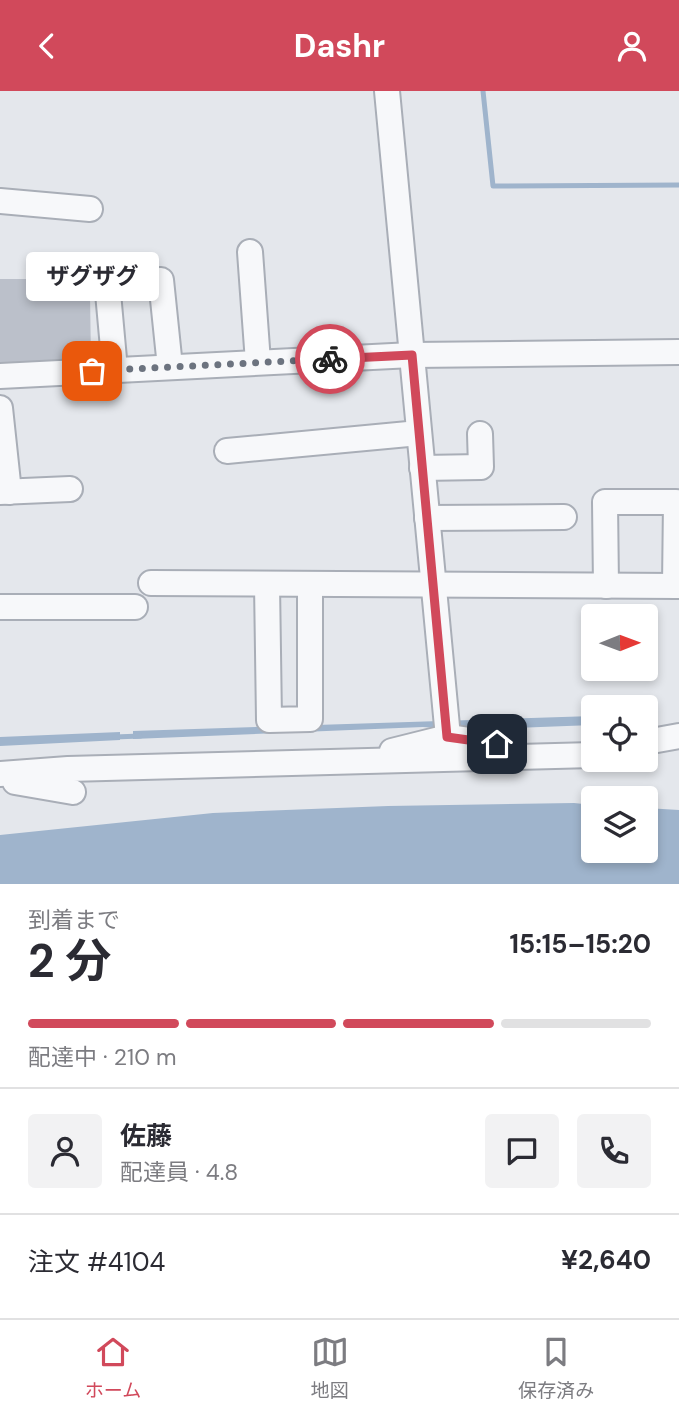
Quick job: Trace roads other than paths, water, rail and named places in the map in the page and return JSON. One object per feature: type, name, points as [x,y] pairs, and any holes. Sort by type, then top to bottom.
[{"type":"street","points":[[387,91],[446,726]]},
{"type":"street","points":[[0,201],[90,209]]},
{"type":"street","points":[[250,252],[258,362]]},
{"type":"street","points":[[161,279],[170,367]]},
{"type":"street","points":[[107,282],[115,370]]},
{"type":"street","points":[[0,376],[412,355],[679,352]]},
{"type":"street","points":[[0,408],[5,492],[70,488]]},
{"type":"street","points":[[227,451],[419,433]]},
{"type":"street","points":[[422,468],[481,467],[480,433]]},
{"type":"street","points":[[151,583],[606,586],[677,586],[676,502],[605,502],[606,586]]},
{"type":"street","points":[[427,518],[564,517]]},
{"type":"street","points":[[267,584],[269,720],[310,719],[310,584]]},
{"type":"street","points":[[0,607],[135,607]]},
{"type":"street","points":[[369,761],[446,726],[522,753],[581,742]]},
{"type":"street","points":[[658,739],[679,736]]},
{"type":"street","points":[[658,753],[679,752]]},
{"type":"street","points":[[0,774],[68,769],[369,761],[522,753],[581,755]]},
{"type":"street","points":[[0,780],[73,792]]},
{"type":"water","points":[[581,716],[581,725],[462,730],[423,727],[133,739],[133,731]]},
{"type":"water","points":[[120,732],[120,740],[0,746],[0,737]]},
{"type":"water","points":[[581,804],[581,863],[658,863],[658,809],[679,810],[679,884],[0,884],[0,835],[213,813],[388,806]]},
{"type":"waterway","points":[[483,91],[493,186],[679,185]]},
{"type":"waterway","points":[[115,737],[140,736]]},
{"type":"place","name":"ザグザグ","points":[[92,371]]}]
